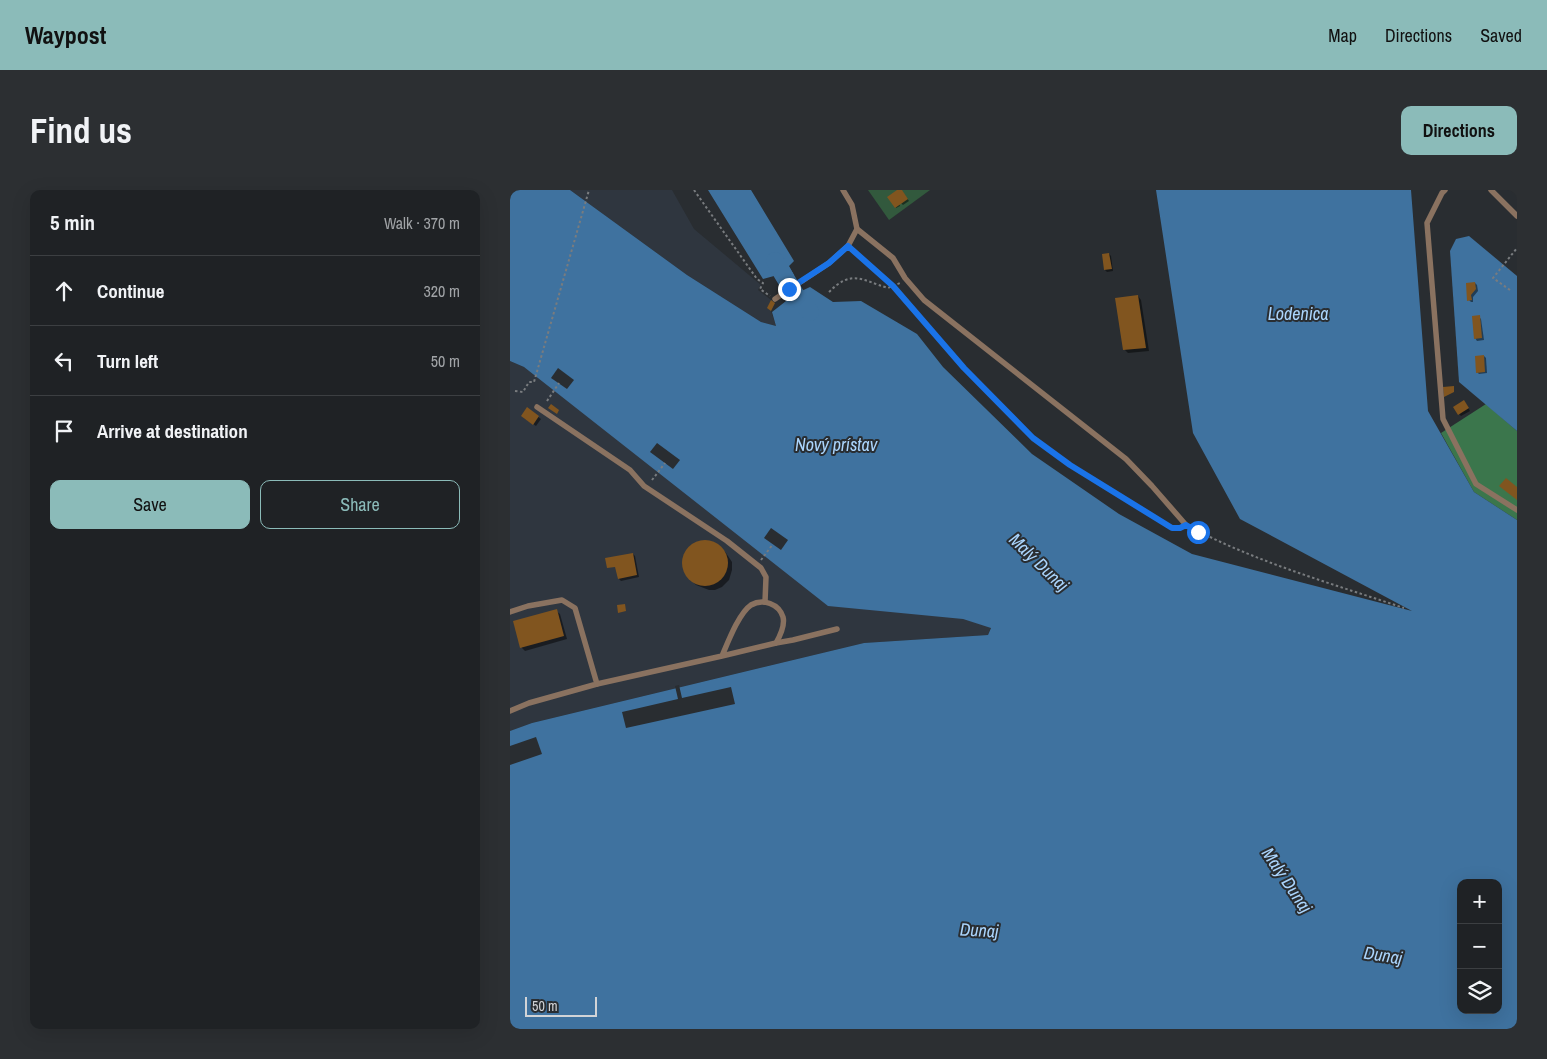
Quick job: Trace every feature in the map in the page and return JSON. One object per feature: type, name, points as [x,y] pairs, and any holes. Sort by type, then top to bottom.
[{"type":"lane","points":[[843,190],[852,205],[857,229],[893,258],[905,278],[924,300],[1126,459],[1186,525]]},
{"type":"lane","points":[[1445,190],[1427,224],[1443,419],[1476,484],[1517,510]]},
{"type":"lane","points":[[1491,190],[1517,216]]},
{"type":"lane","points":[[775,299],[829,263],[848,246],[857,229]]},
{"type":"lane","points":[[537,407],[630,470],[644,486],[727,541],[761,568],[766,577],[765,602]]},
{"type":"lane","points":[[510,612],[528,606],[562,600],[575,608],[597,684]]},
{"type":"lane","points":[[722,656],[742,615],[750,606],[759,602],[770,603],[777,608],[783,618],[782,629],[776,643]]},
{"type":"lane","points":[[510,711],[529,703],[597,684],[837,629]]},
{"type":"path","points":[[515,391],[523,392],[529,382],[534,382],[589,190]]},
{"type":"path","points":[[694,190],[757,279],[763,283],[760,289],[768,295]]},
{"type":"path","points":[[848,246],[893,286],[964,368],[1033,438],[1070,465],[1172,528],[1180,528],[1186,525],[1222,544],[1264,561],[1404,608]]},
{"type":"path","points":[[1510,290],[1493,278],[1517,248]]},
{"type":"path","points":[[829,292],[845,279],[857,278],[888,288],[899,284],[905,278]]},
{"type":"path","points":[[548,401],[559,384]]},
{"type":"path","points":[[652,480],[665,463]]},
{"type":"path","points":[[760,561],[773,544]]},
{"type":"shaded area","points":[[570,190],[672,190],[694,229],[761,285],[758,290],[775,303],[771,311],[776,326],[761,322],[687,275]]},
{"type":"shaded area","points":[[510,361],[524,367],[963,619],[991,627],[988,635],[864,643],[532,723],[510,731]]},
{"type":"green space","points":[[868,190],[930,190],[889,220]]},
{"type":"green space","points":[[1486,404],[1517,431],[1517,520],[1474,492],[1441,433]]},
{"type":"water","points":[[510,190],[570,190],[687,275],[761,322],[776,326],[772,312],[795,294],[810,287],[833,302],[861,301],[917,334],[943,367],[1032,454],[1119,514],[1192,554],[1412,611],[1240,519],[1193,433],[1156,190],[1411,190],[1428,411],[1474,492],[1517,520],[1517,1029],[510,1029],[510,731],[532,723],[864,643],[988,635],[991,628],[963,619],[828,606],[524,367],[510,361]]},
{"type":"water","points":[[708,190],[751,190],[794,261],[789,266],[794,275],[781,284],[774,276],[763,279]]},
{"type":"water","points":[[1469,236],[1517,276],[1517,431],[1459,382],[1450,251],[1456,239]]},
{"type":"pier","points":[[558,368],[574,380],[567,389],[551,378]]},
{"type":"pier","points":[[657,443],[680,460],[673,469],[650,452]]},
{"type":"pier","points":[[771,528],[788,540],[781,550],[764,538]]},
{"type":"pier","points":[[679,685],[682,698],[731,687],[735,704],[626,728],[622,712],[678,699],[675,686]]},
{"type":"pier","points":[[536,737],[542,754],[510,765],[510,746]]},
{"type":"building","points":[[897,190],[902,190],[908,199],[895,208],[887,197]]},
{"type":"building","points":[[1109,253],[1112,269],[1104,270],[1102,254]]},
{"type":"building","points":[[1475,282],[1476,289],[1471,295],[1472,300],[1467,301],[1466,283]]},
{"type":"building","points":[[1138,295],[1146,348],[1123,350],[1115,298]]},
{"type":"building","points":[[771,300],[775,303],[771,311],[767,308]]},
{"type":"building","points":[[1480,315],[1482,338],[1474,339],[1472,316]]},
{"type":"building","points":[[1484,355],[1485,372],[1476,373],[1475,356]]},
{"type":"building","points":[[1454,386],[1454,392],[1444,397],[1443,387]]},
{"type":"building","points":[[1464,400],[1469,408],[1458,415],[1453,407]]},
{"type":"building","points":[[551,404],[559,410],[557,414],[548,408]]},
{"type":"building","points":[[527,407],[539,416],[533,425],[521,416]]},
{"type":"building","points":[[1506,478],[1517,487],[1517,500],[1499,486]]},
{"type":"building","points":[[700,540],[710,540],[724,550],[728,563],[724,576],[718,582],[710,586],[700,586],[686,576],[682,568],[682,558],[692,544]]},
{"type":"building","points":[[633,553],[637,575],[618,579],[615,567],[607,568],[605,558]]},
{"type":"building","points":[[625,604],[626,611],[618,613],[617,605]]},
{"type":"building","points":[[557,609],[564,636],[520,648],[513,621]]},
{"type":"waterway","name":"Malý Dunaj","points":[[775,261],[795,294],[810,312]]},
{"type":"route","points":[[789,289],[829,263],[848,246],[893,286],[964,368],[1033,438],[1070,465],[1172,528],[1180,528],[1186,525],[1198,532]]},
{"type":"water label","name":"Lodenica","points":[[1298,313]]},
{"type":"water label","name":"Nový prístav","points":[[836,444]]},
{"type":"water label","name":"Dunaj","points":[[979,930]]},
{"type":"water label","name":"Dunaj","points":[[1383,955]]}]
